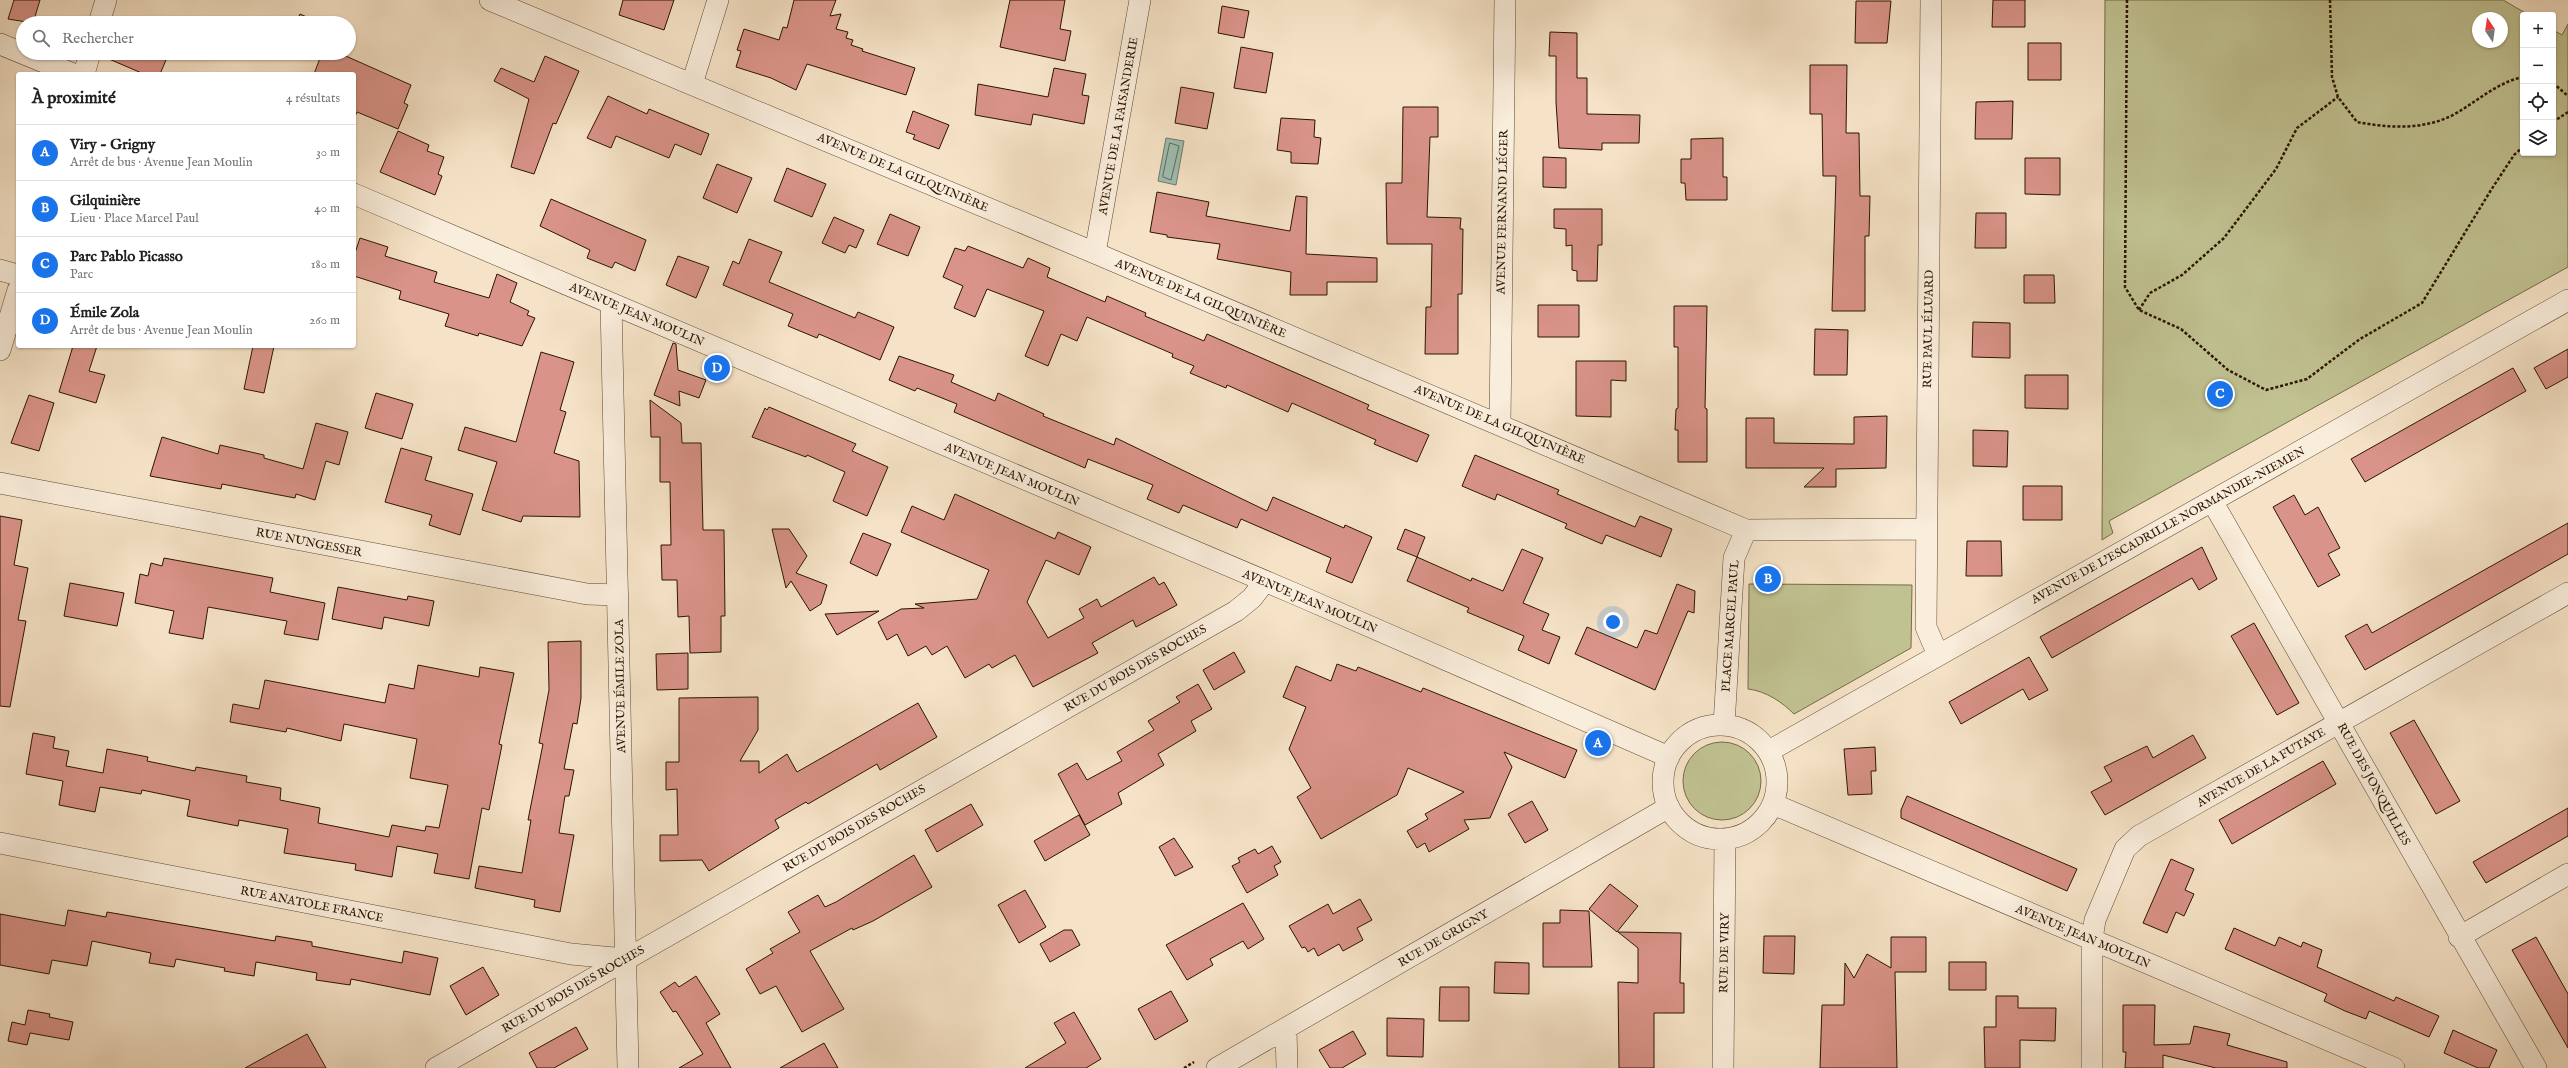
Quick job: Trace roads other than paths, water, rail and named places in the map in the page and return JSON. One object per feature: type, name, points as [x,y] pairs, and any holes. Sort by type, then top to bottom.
[{"type":"street","points":[[101,16],[106,0]]},
{"type":"street","name":"AVENUE DE LA GILQUINIÈRE","points":[[490,0],[1095,253],[1500,424],[1746,530],[1925,529]]},
{"type":"street","points":[[692,84],[718,0]]},
{"type":"street","name":"AVENUE DE LA FAISANDERIE","points":[[1095,253],[1140,0]]},
{"type":"street","name":"AVENUE FERNAND LÉGER","points":[[1500,424],[1505,0]]},
{"type":"street","name":"RUE PAUL ÉLUARD","points":[[1931,0],[1925,529],[1926,627],[1938,655]]},
{"type":"street","points":[[0,44],[16,51]]},
{"type":"street","points":[[39,60],[68,72]]},
{"type":"street","points":[[85,72],[88,60]]},
{"type":"street","name":"AVENUE JEAN MOULIN","points":[[356,195],[1265,581],[1669,757]]},
{"type":"street","points":[[0,270],[16,274]]},
{"type":"street","points":[[0,350],[16,297]]},
{"type":"street","name":"AVENUE DE L'ESCADRILLE NORMANDIE-NIEMEN","points":[[1769,752],[1938,655],[2568,300]]},
{"type":"street","name":"AVENUE ÉMILE ZOLA","points":[[611,304],[628,1068]]},
{"type":"street","name":"RUE NUNGESSER","points":[[0,483],[587,594],[618,595]]},
{"type":"street","name":"RUE DES JONQUILLES","points":[[2212,501],[2339,722],[2459,937],[2536,1068]]},
{"type":"street","name":"PLACE MARCEL PAUL","points":[[1724,725],[1734,558],[1746,530]]},
{"type":"street","name":"RUE DU BOIS DES ROCHES","points":[[436,1068],[1236,611],[1252,598],[1265,581]]},
{"type":"street","name":"AVENUE DE LA FUTAYE","points":[[2092,1068],[2092,940],[2095,920],[2125,848],[2139,836],[2568,593]]},
{"type":"street","points":[[1724,725],[1742,728],[1757,738],[1769,752],[1776,768],[1777,780],[1773,804],[1765,817],[1754,828],[1740,835],[1725,839],[1708,838],[1692,831],[1679,821],[1669,807],[1664,791],[1664,779],[1669,757],[1678,743],[1691,732],[1707,726],[1724,725]]},
{"type":"street","name":"AVENUE JEAN MOULIN","points":[[1773,804],[2394,1068]]},
{"type":"street","name":"RUE DE GRIGNY","points":[[1216,1068],[1669,807]]},
{"type":"street","name":"RUE DE VIRY","points":[[1723,1068],[1725,839]]},
{"type":"street","name":"RUE ANATOLE FRANCE","points":[[0,843],[571,954],[625,959]]},
{"type":"street","points":[[2459,937],[2568,874]]},
{"type":"street","points":[[1286,1028],[1287,1068]]},
{"type":"water","points":[[1166,138],[1184,141],[1176,185],[1158,181]]},
{"type":"place","name":"Émile Zola","points":[[717,368]]},
{"type":"place","name":"Parc Pablo Picasso","points":[[2220,394]]},
{"type":"place","name":"Gilquinière","points":[[1768,579]]},
{"type":"place","name":"Viry - Grigny","points":[[1598,743]]}]
